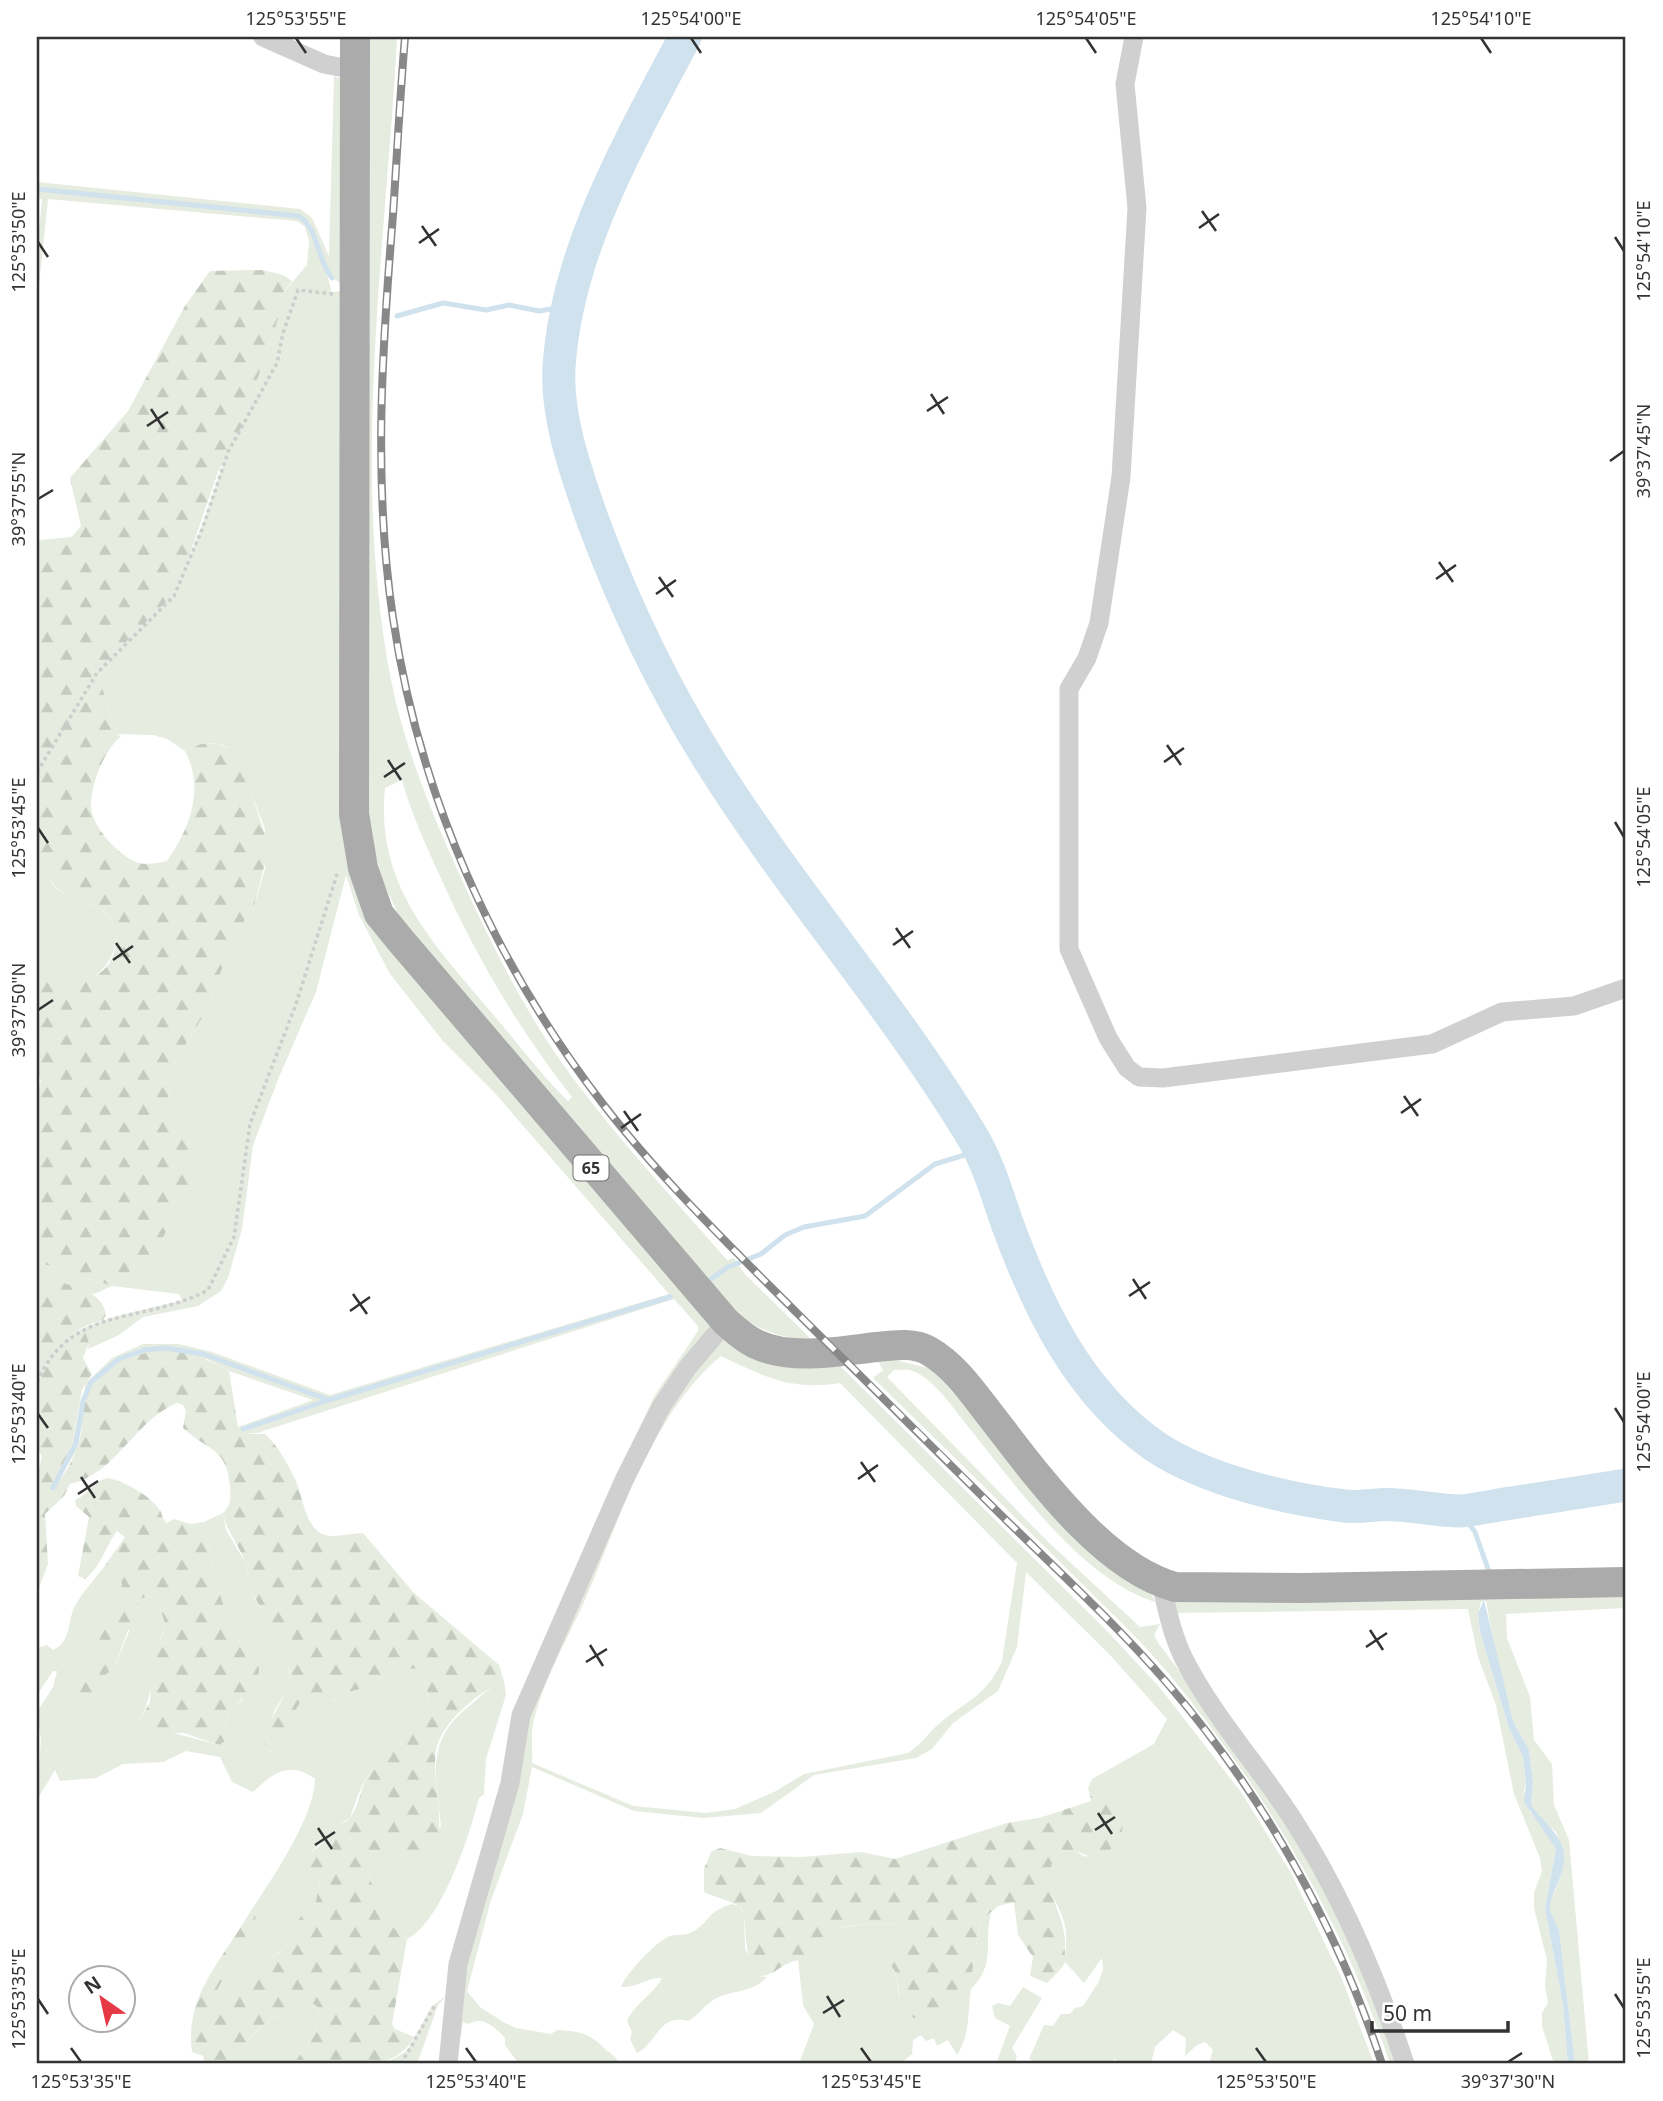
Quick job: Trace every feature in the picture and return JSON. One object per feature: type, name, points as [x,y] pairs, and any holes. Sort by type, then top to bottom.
[{"type":"main road","name":"65","points":[[355,37],[354,814],[363,868],[379,914],[577,1151],[726,1322],[757,1345],[785,1351],[836,1351],[903,1345],[927,1349],[960,1376],[1014,1446],[1107,1550],[1161,1583],[1175,1587],[1303,1588],[1626,1581]]},
{"type":"street","points":[[263,37],[324,64],[354,70]]},
{"type":"street","points":[[1133,37],[1125,84],[1137,208],[1121,477],[1100,622],[1087,659],[1069,688],[1069,949],[1108,1038],[1127,1068],[1139,1077],[1163,1078],[1432,1044],[1502,1012],[1574,1006],[1626,988]]},
{"type":"street","points":[[448,2064],[453,1992],[464,1936],[510,1783],[521,1715],[624,1480],[661,1407],[688,1367],[726,1322]]},
{"type":"street","points":[[1161,1583],[1175,1636],[1195,1677],[1293,1820],[1346,1913],[1383,1997],[1405,2064]]},
{"type":"path","points":[[37,772],[97,673],[174,596],[203,527],[228,452],[277,363],[298,290],[327,295],[353,291]]},
{"type":"path","points":[[37,1382],[51,1354],[88,1325],[160,1308],[208,1290],[234,1237],[250,1124],[296,1004],[341,859]]},
{"type":"path","points":[[401,2064],[433,2007],[453,1992]]},
{"type":"green space","points":[[368,37],[397,37],[379,278],[372,440],[373,521],[379,601],[391,680],[404,732],[421,782],[462,880],[516,988],[553,1050],[615,1132],[727,1260],[734,1258],[744,1273],[814,1342],[772,1333],[754,1325],[736,1312],[400,918],[383,882],[369,830]],"holes":[[[402,780],[414,816],[467,933],[516,1017],[572,1097],[568,1101],[449,962],[412,911],[389,854],[384,823],[385,788]]]},
{"type":"green space","points":[[334,76],[341,79],[342,284],[333,278],[327,269],[313,230],[308,221],[300,215],[37,187],[37,182],[300,209],[312,218],[329,256]]},
{"type":"green space","points":[[37,190],[299,217],[308,230],[319,253],[331,292],[342,291],[351,858],[710,1326],[618,1472],[655,1395],[698,1331],[698,1326],[674,1299],[257,1433],[244,1434],[238,1427],[313,1400],[229,1371],[207,1359],[111,1368],[86,1395],[77,1449],[49,1496],[73,1441],[86,1383],[112,1358],[143,1344],[179,1344],[212,1352],[330,1395],[669,1294],[494,1092],[443,1041],[390,974],[359,915],[346,875],[316,992],[253,1145],[242,1229],[228,1278],[221,1291],[198,1306],[143,1317],[119,1335],[88,1349],[89,1343],[52,1355],[37,1385],[41,1364],[54,1347],[72,1334],[117,1316],[182,1300],[179,1294],[112,1286],[157,1249],[189,1187],[170,1103],[169,1080],[179,1055],[205,1013],[237,930],[253,911],[265,869],[265,829],[251,792],[248,763],[233,750],[219,744],[204,744],[185,751],[167,739],[153,735],[116,734],[98,674],[37,775],[37,769],[96,672],[173,595],[202,526],[227,452],[258,395],[256,380],[278,319],[283,293],[307,265],[309,241],[305,227],[297,221],[48,199],[37,305],[37,252],[42,199],[37,198]]},
{"type":"green space","points":[[262,270],[283,275],[292,281],[283,293],[278,319],[257,380],[258,395],[218,472],[180,582],[173,595],[96,672],[37,769],[37,543],[40,540],[72,537],[81,526],[70,478],[128,411],[185,306],[210,271]]},
{"type":"green space","points":[[98,674],[116,734],[121,736],[109,750],[100,768],[93,787],[91,806],[101,832],[115,848],[139,863],[167,861],[182,836],[192,808],[194,779],[185,751],[201,744],[217,744],[241,752],[248,763],[251,792],[269,847],[253,911],[237,930],[205,1013],[179,1055],[169,1080],[170,1103],[190,1141],[195,1162],[189,1187],[157,1249],[112,1286],[37,1262],[37,1096],[41,1081],[37,1069],[37,979],[67,984],[94,977],[105,969],[112,958],[115,944],[114,927],[104,911],[62,892],[42,866],[35,837],[37,780],[56,735]]},
{"type":"green space","points":[[37,853],[55,887],[102,910],[113,924],[115,946],[106,966],[89,980],[79,984],[69,986],[37,979]]},
{"type":"green space","points":[[37,1262],[112,1286],[94,1294],[37,1279]]},
{"type":"green space","points":[[39,1277],[89,1293],[97,1298],[106,1315],[103,1320],[81,1328],[63,1341],[48,1358],[37,1379]]},
{"type":"green space","points":[[84,1329],[89,1343],[83,1358],[92,1374],[82,1390],[73,1441],[50,1493],[74,1456],[81,1432],[86,1394],[93,1382],[116,1364],[131,1357],[161,1351],[189,1353],[229,1371],[238,1427],[244,1434],[265,1434],[274,1444],[295,1479],[309,1519],[318,1532],[334,1536],[363,1533],[414,1593],[499,1665],[504,1681],[465,1706],[449,1724],[438,1743],[435,1758],[439,1833],[435,1849],[426,1862],[410,1869],[398,1851],[368,1876],[379,1897],[384,1920],[407,1939],[392,2024],[395,2029],[414,2037],[404,2050],[391,2059],[360,2066],[293,2064],[315,2031],[318,2007],[311,2002],[287,2011],[256,2031],[241,2051],[236,2064],[205,2064],[203,2056],[192,2052],[194,2013],[218,1961],[250,1912],[256,1917],[210,2003],[218,2009],[248,1988],[270,1960],[283,1949],[302,1915],[315,1906],[321,1874],[309,1869],[305,1858],[323,1843],[326,1831],[350,1818],[370,1773],[416,1726],[428,1700],[426,1685],[417,1669],[404,1669],[394,1671],[362,1688],[343,1692],[320,1712],[301,1701],[273,1749],[264,1755],[267,1730],[287,1689],[287,1655],[280,1638],[253,1594],[245,1562],[225,1520],[223,1513],[229,1505],[230,1495],[225,1464],[215,1451],[183,1428],[186,1411],[183,1405],[177,1403],[149,1422],[100,1470],[70,1484],[64,1496],[45,1514],[48,1564],[37,1593],[37,1477],[42,1457],[37,1446],[37,1385],[52,1355]]},
{"type":"green space","points":[[725,1339],[838,1364],[1108,1632],[1161,1689],[1241,1792],[1291,1873],[1342,1979],[1374,2064],[1209,2064],[1213,2050],[1205,2042],[1197,2045],[1185,2056],[1186,2038],[1173,2030],[1155,2047],[1151,2064],[1121,2064],[1115,2059],[1110,2064],[1037,2064],[1029,2059],[1044,2025],[1053,2026],[1061,2014],[1070,2014],[1075,2008],[1083,2006],[1103,1970],[1102,1958],[1084,1983],[1065,1962],[1066,1933],[1061,1912],[1049,1885],[1051,1865],[1058,1853],[1074,1850],[1085,1857],[1115,1845],[1124,1825],[1108,1793],[1090,1796],[1088,1788],[1092,1779],[1154,1744],[1167,1719],[1111,1656],[1026,1572],[1017,1647],[998,1691],[953,1723],[932,1749],[916,1758],[814,1775],[761,1813],[703,1818],[634,1811],[532,1767],[523,1814],[491,1900],[467,1991],[480,2007],[505,2023],[516,2028],[551,2034],[557,2030],[583,2034],[599,2043],[619,2064],[519,2064],[505,2045],[505,2038],[493,2027],[479,2021],[469,2024],[463,2022],[456,2064],[459,1997],[525,1725],[654,1429],[714,1346]],"holes":[[[721,1356],[764,1375],[791,1383],[840,1383],[1017,1563],[1002,1661],[982,1691],[940,1723],[908,1753],[804,1774],[776,1791],[735,1809],[706,1813],[633,1806],[532,1763],[534,1720],[550,1675],[656,1438],[696,1380]]]},
{"type":"green space","points":[[895,1360],[928,1368],[941,1379],[987,1430],[1152,1594],[1155,1602],[1128,1590],[1077,1552],[1030,1503],[928,1380],[908,1370],[894,1370],[887,1377],[1045,1539],[1140,1627],[1160,1624],[1154,1635],[1159,1644],[1258,1775],[1335,1906],[1399,2064],[1390,2064],[1371,2011],[1325,1909],[1269,1810],[1237,1763],[1204,1718],[1145,1647],[873,1378],[883,1370],[878,1361]]},
{"type":"green space","points":[[107,1478],[142,1493],[159,1509],[167,1523],[174,1519],[190,1524],[204,1522],[216,1580],[228,1618],[247,1652],[259,1667],[251,1690],[232,1706],[225,1725],[228,1739],[219,1745],[184,1733],[143,1732],[140,1720],[150,1702],[152,1658],[166,1627],[152,1596],[139,1599],[138,1610],[143,1621],[136,1629],[128,1630],[114,1668],[103,1677],[85,1716],[71,1730],[92,1655],[122,1585],[115,1569],[106,1564],[125,1537],[117,1531],[90,1574],[85,1579],[78,1576],[89,1517],[76,1506],[75,1500]]},
{"type":"green space","points":[[223,1513],[226,1530],[245,1562],[254,1598],[285,1645],[289,1662],[289,1688],[274,1711],[264,1755],[273,1749],[301,1701],[332,1702],[343,1692],[362,1688],[394,1671],[404,1669],[417,1669],[426,1685],[428,1700],[424,1714],[416,1726],[366,1778],[350,1818],[337,1826],[305,1858],[321,1874],[315,1906],[283,1949],[271,1959],[254,1986],[243,1996],[218,2009],[209,2003],[255,1917],[250,1912],[300,1830],[313,1795],[315,1779],[298,1770],[282,1771],[253,1792],[232,1782],[220,1757],[186,1751],[163,1762],[123,1764],[96,1778],[60,1781],[55,1770],[37,1800],[41,1739],[37,1712],[53,1687],[57,1671],[53,1671],[37,1695],[37,1648],[47,1645],[53,1650],[59,1646],[66,1636],[75,1606],[106,1564],[115,1569],[122,1585],[92,1655],[71,1729],[85,1716],[103,1677],[114,1668],[138,1610],[139,1599],[152,1596],[166,1627],[157,1650],[149,1697],[140,1720],[169,1732],[219,1745],[232,1705],[242,1701],[259,1667],[247,1652],[228,1618],[216,1580],[204,1522]]},
{"type":"green space","points":[[1626,1594],[1626,1608],[1506,1614],[1507,1638],[1530,1697],[1534,1740],[1552,1764],[1554,1805],[1569,1840],[1589,2064],[1575,2064],[1559,1930],[1550,1911],[1550,1903],[1561,1876],[1564,1855],[1556,1832],[1543,1822],[1531,1805],[1533,1782],[1529,1750],[1513,1721],[1496,1656],[1486,1601],[1481,1602],[1478,1613],[1480,1632],[1509,1728],[1523,1757],[1526,1783],[1524,1791],[1530,1812],[1555,1843],[1545,1908],[1563,2005],[1568,2064],[1554,2064],[1542,2026],[1542,2013],[1548,2003],[1545,1986],[1547,1960],[1534,1908],[1534,1893],[1542,1871],[1540,1858],[1514,1794],[1496,1705],[1478,1657],[1468,1609],[1173,1613],[1174,1601]]},
{"type":"green space","points":[[504,1681],[506,1695],[486,1759],[484,1794],[479,1798],[469,1833],[443,1896],[420,1930],[407,1939],[383,1920],[379,1897],[368,1876],[398,1851],[411,1869],[441,1826],[436,1773],[440,1744],[457,1717],[487,1690]]},
{"type":"green space","points":[[1108,1793],[1116,1799],[1123,1816],[1121,1834],[1116,1843],[1110,1850],[1097,1856],[1073,1851],[1058,1853],[1052,1865],[1051,1887],[1064,1934],[1065,1962],[1062,1968],[1047,1983],[1030,1976],[1033,1957],[1018,1935],[1014,1902],[998,1906],[980,1922],[972,1973],[947,2007],[931,2018],[914,2018],[902,2009],[895,1971],[886,1960],[891,1946],[907,1933],[905,1925],[873,1924],[840,1928],[808,1958],[791,1962],[767,1975],[757,1976],[749,1958],[743,1911],[732,1903],[704,1892],[704,1869],[711,1852],[720,1848],[752,1856],[802,1857],[861,1852],[895,1859],[1007,1823],[1039,1818],[1091,1801],[1090,1796]]},
{"type":"green space","points":[[732,1904],[739,1906],[744,1914],[745,1948],[757,1976],[767,1977],[749,1989],[715,1999],[688,2021],[670,2021],[637,2053],[630,2039],[632,2032],[627,2021],[662,1978],[621,1987],[624,1982],[657,1944],[670,1936],[692,1932],[717,1910]]},
{"type":"green space","points":[[991,1913],[987,1962],[979,1980],[971,1989],[967,2031],[957,2055],[948,2040],[937,2046],[934,2038],[926,2041],[921,2035],[913,2040],[912,2054],[900,2064],[799,2064],[814,2024],[803,2005],[798,1959],[814,1952],[831,1934],[841,1928],[870,1924],[905,1925],[907,1933],[891,1946],[886,1960],[895,1971],[899,1996],[947,2007],[972,1973],[980,1922]]},
{"type":"green space","points":[[1023,1987],[1042,1998],[1012,2048],[1017,2056],[1014,2064],[996,2064],[1010,2026],[995,2018],[992,2006],[998,2003],[1010,2006]]},
{"type":"green space","points":[[447,1995],[438,2005],[417,2064],[384,2064],[407,2051],[432,2006]]},
{"type":"green space","points":[[311,2001],[318,2006],[315,2031],[293,2064],[236,2064],[241,2051],[256,2032],[276,2017]]},
{"type":"water","points":[[1484,1600],[1513,1721],[1529,1750],[1533,1782],[1531,1805],[1558,1837],[1564,1855],[1564,1865],[1550,1911],[1559,1930],[1575,2064],[1568,2064],[1563,2005],[1545,1908],[1556,1849],[1524,1802],[1526,1783],[1523,1757],[1509,1728],[1480,1632],[1478,1613]]},
{"type":"waterway","points":[[685,37],[604,197],[574,281],[564,324],[559,368],[561,407],[574,466],[618,585],[678,707],[744,813],[910,1042],[972,1136],[987,1168],[1019,1255],[1064,1347],[1105,1402],[1129,1426],[1156,1447],[1198,1469],[1272,1493],[1345,1506],[1391,1505],[1460,1511],[1626,1485]]},
{"type":"waterway","points":[[37,189],[299,216],[310,228],[332,278]]},
{"type":"waterway","points":[[397,316],[443,303],[486,310],[509,305],[539,311],[569,306]]},
{"type":"waterway","points":[[711,1279],[728,1267],[761,1254],[785,1235],[804,1227],[865,1216],[935,1164],[968,1154],[975,1141]]},
{"type":"waterway","points":[[243,1429],[329,1400],[670,1297]]},
{"type":"waterway","points":[[53,1488],[76,1443],[83,1401],[91,1382],[119,1359],[144,1350],[166,1348],[203,1354],[329,1400]]},
{"type":"waterway","points":[[1459,1511],[1475,1532],[1488,1569]]},
{"type":"railway","points":[[405,37],[383,366],[383,517],[393,618],[405,684],[421,749],[467,875],[528,993],[564,1050],[648,1159],[747,1263],[1106,1618],[1202,1725],[1265,1816],[1293,1863],[1343,1962],[1382,2064]]}]
